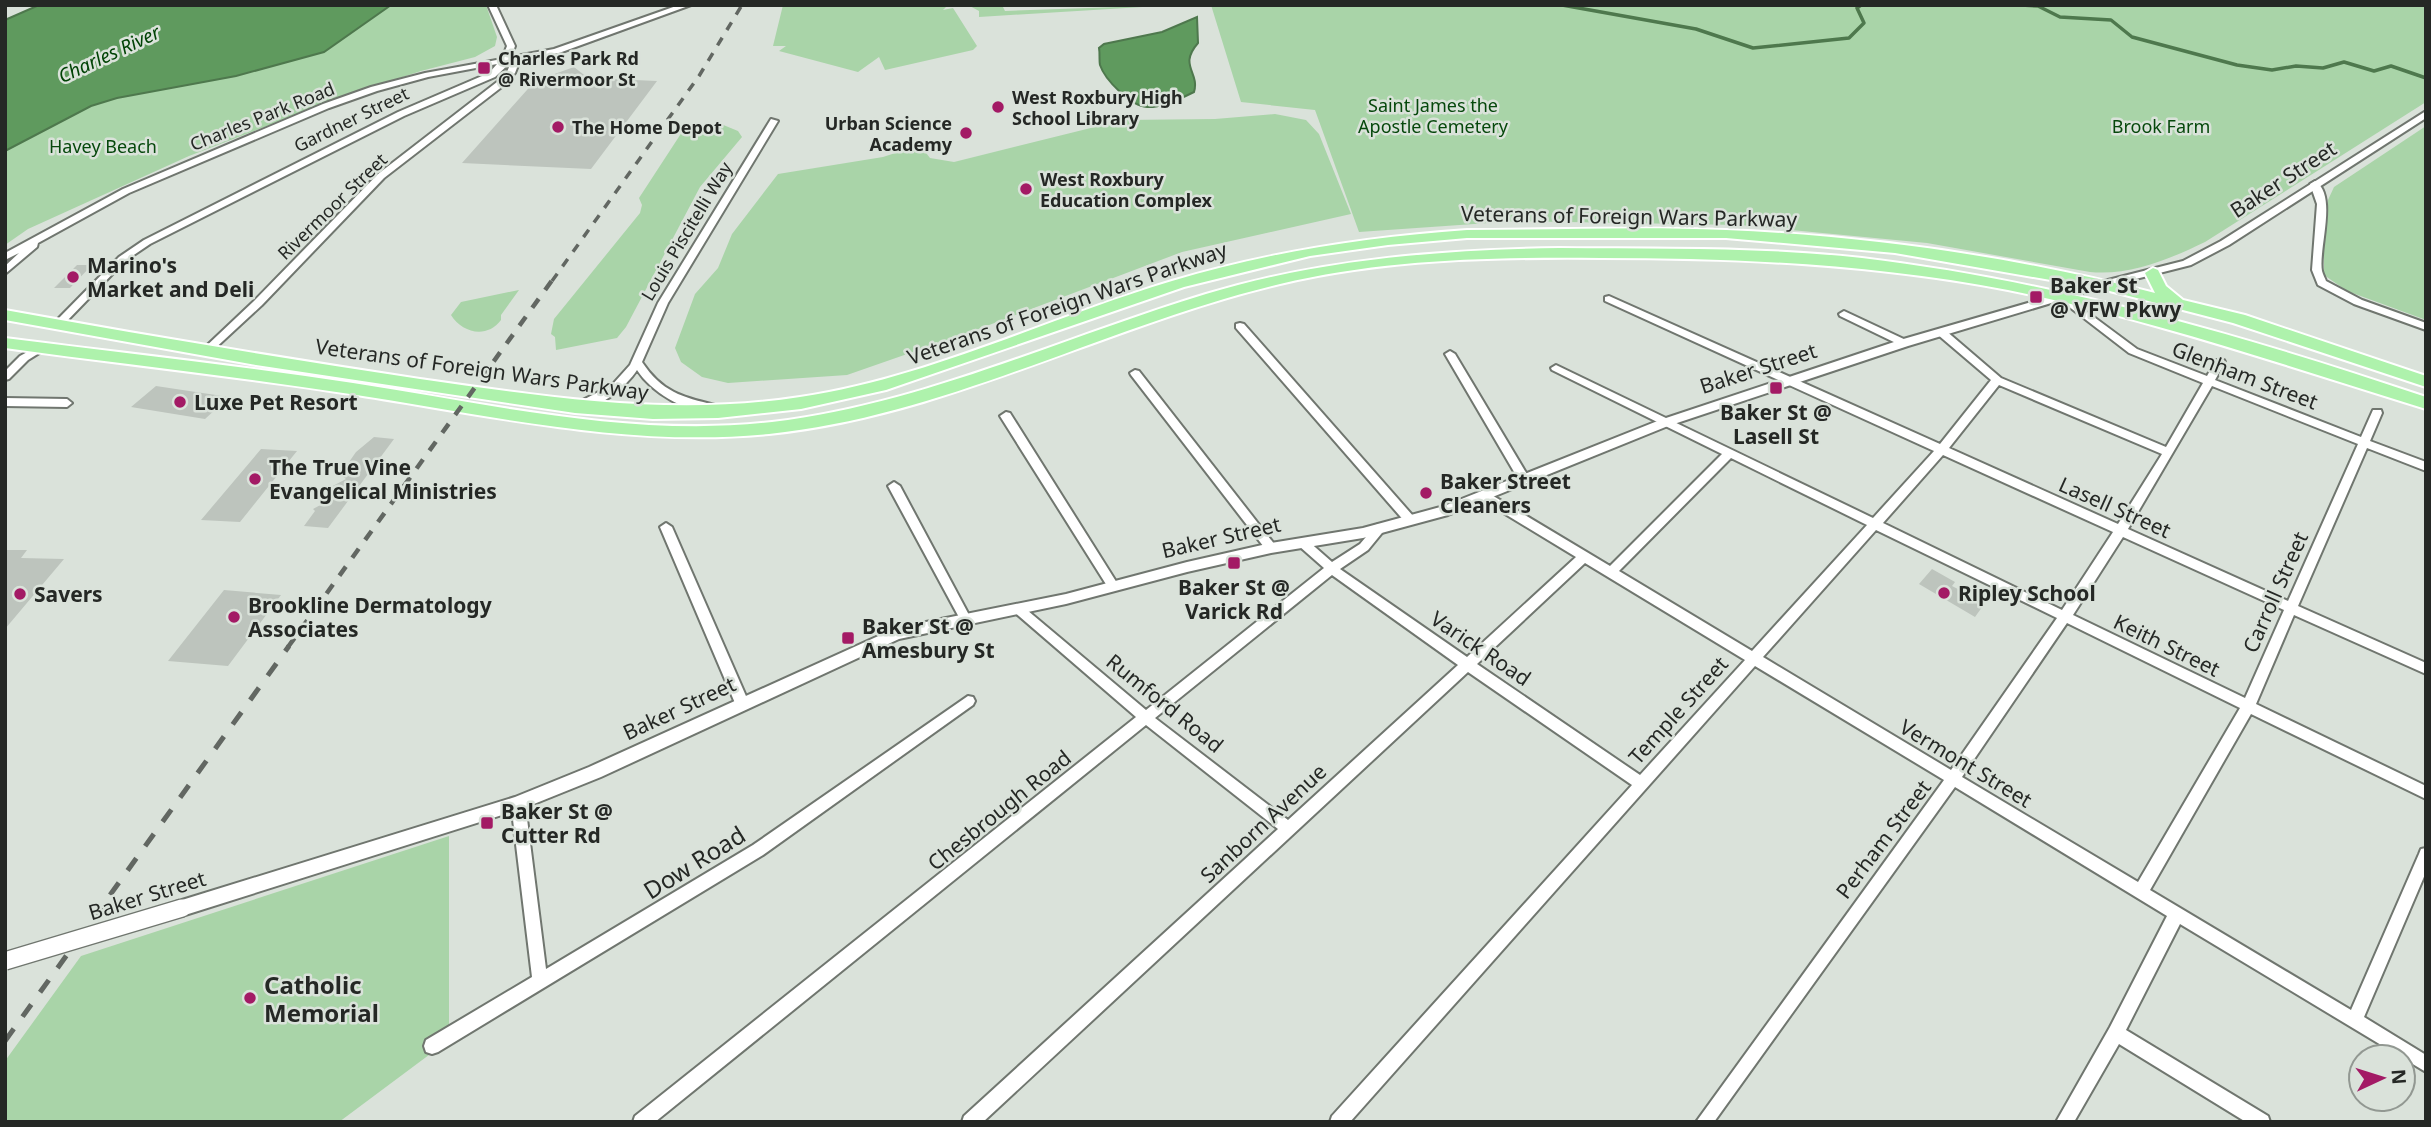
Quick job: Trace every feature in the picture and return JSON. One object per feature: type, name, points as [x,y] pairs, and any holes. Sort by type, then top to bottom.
[{"type":"highway","name":"Veterans of Foreign Wars Parkway","points":[[5,315],[206,351],[579,407],[653,413],[729,411],[812,401],[880,386],[1196,278],[1292,255],[1369,242],[1486,233],[1716,234],[1810,239],[1938,254],[2103,284],[2182,303],[2278,331],[2426,382]]},
{"type":"highway","name":"Veterans of Foreign Wars Parkway","points":[[5,343],[262,375],[610,427],[717,431],[815,422],[908,403],[1208,298],[1303,274],[1381,261],[1481,253],[1694,253],[1807,258],[1914,270],[2063,297],[2210,333],[2426,403]]},
{"type":"highway","points":[[2153,273],[2162,291],[2182,303]]},
{"type":"highway","points":[[1101,310],[1118,330]]},
{"type":"street","points":[[492,5],[511,46],[504,62]]},
{"type":"street","name":"Gardner Street","points":[[60,323],[122,259],[147,242],[390,119],[492,75],[504,62],[580,43],[687,5]]},
{"type":"street","name":"Rivermoor Street","points":[[206,351],[258,303],[381,176],[511,74],[516,60]]},
{"type":"street","name":"Rivermoor Street","points":[[487,92],[504,62]]},
{"type":"street","name":"Charles Park Road","points":[[5,257],[125,191],[326,106],[374,89],[428,75],[504,62]]},
{"type":"street","name":"Baker Street","points":[[5,961],[518,803],[596,772],[896,634],[1271,548],[1410,520],[1486,497],[1664,423],[1788,381],[1904,343],[2103,284],[2153,273],[2208,253],[2426,114]]},
{"type":"street","name":"Louis Piscitelli Way","points":[[579,407],[614,389],[638,364],[652,323],[663,303],[774,121]]},
{"type":"street","points":[[2315,184],[2322,204],[2317,270],[2322,282],[2349,298],[2426,327]]},
{"type":"street","name":"Charles Park Road","points":[[5,271],[44,235]]},
{"type":"street","name":"Glenham Street","points":[[2063,297],[2133,351],[2426,467]]},
{"type":"street","name":"Lasell Street","points":[[1609,299],[2426,669]]},
{"type":"street","points":[[1844,314],[1904,343]]},
{"type":"street","points":[[1240,326],[1410,520]]},
{"type":"street","points":[[1941,332],[1997,380],[2168,452]]},
{"type":"street","points":[[5,377],[24,358],[40,348]]},
{"type":"street","points":[[1450,354],[1524,479]]},
{"type":"street","name":"Perham Street","points":[[1704,1122],[2067,619],[2123,532],[2220,362]]},
{"type":"street","points":[[638,364],[646,378],[664,394],[682,402],[729,411]]},
{"type":"street","name":"Keith Street","points":[[1556,368],[2426,793]]},
{"type":"street","points":[[1135,373],[1271,548]]},
{"type":"street","name":"Temple Street","points":[[1338,1122],[1941,450],[1997,380]]},
{"type":"street","points":[[5,402],[67,403]]},
{"type":"street","name":"Carroll Street","points":[[2141,892],[2248,706],[2377,413]]},
{"type":"street","points":[[1006,416],[1112,586]]},
{"type":"street","points":[[1611,572],[1730,453]]},
{"type":"street","points":[[894,486],[965,618]]},
{"type":"street","name":"Vermont Street","points":[[1486,497],[2176,915],[2263,963],[2426,1064]]},
{"type":"street","points":[[666,527],[742,703]]},
{"type":"street","name":"Chesbrough Road","points":[[641,1122],[1331,569],[1364,547],[1380,528]]},
{"type":"street","name":"Varick Road","points":[[1303,543],[1331,569],[1640,783]]},
{"type":"street","name":"Sanborn Avenue","points":[[970,1122],[1585,556]]},
{"type":"street","name":"Rumford Road","points":[[1017,608],[1146,718],[1288,828]]},
{"type":"street","name":"Dow Road","points":[[432,1046],[758,850],[968,701]]},
{"type":"street","points":[[518,803],[540,980]]},
{"type":"street","points":[[2354,1021],[2426,854]]},
{"type":"street","points":[[2064,1122],[2116,1032],[2176,915]]},
{"type":"street","points":[[2116,1032],[2262,1122]]},
{"type":"green space","name":"Havey Beach","points":[[390,5],[486,5],[497,37],[495,46],[475,57],[421,71],[345,96],[189,156],[28,229],[5,245],[5,151],[89,105],[115,97],[183,86]]},
{"type":"green space","points":[[783,5],[938,5],[946,7],[943,10],[953,8],[977,46],[973,50],[885,70],[879,57],[858,72],[779,51],[786,46],[773,46]]},
{"type":"green space","points":[[968,5],[1002,5],[1005,11],[1175,5],[979,17],[979,11]]},
{"type":"green space","points":[[1211,5],[2426,5],[2426,102],[2205,242],[2164,260],[2134,269],[2105,273],[1927,243],[1740,225],[1517,221],[1359,232],[1315,110],[1241,102]]},
{"type":"green space","points":[[1275,114],[1306,120],[1319,134],[1351,214],[1182,252],[976,330],[847,375],[728,383],[702,377],[681,362],[675,348],[695,294],[718,268],[732,234],[778,174],[883,157],[920,145],[930,158],[954,162],[1123,120],[1215,119]]},
{"type":"green space","points":[[716,122],[738,131],[742,137],[700,187],[626,327],[617,338],[556,350],[555,337],[551,334],[554,319],[640,213],[642,205],[639,198],[684,129],[694,126],[704,130]]},
{"type":"green space","points":[[2426,126],[2426,320],[2347,291],[2324,275],[2324,231],[2328,200],[2334,187]]},
{"type":"green space","points":[[519,290],[501,315],[501,320],[489,330],[468,330],[451,315],[461,302]]},
{"type":"green space","name":"Catholic Memorial","points":[[449,836],[449,1040],[339,1122],[5,1122],[5,1061],[81,956]]},
{"type":"water","name":"Charles River","points":[[39,5],[391,5],[324,52],[236,76],[117,98],[91,106],[5,151],[5,20]]},
{"type":"water","points":[[1197,17],[1198,43],[1190,58],[1194,92],[1164,104],[1141,106],[1126,97],[1103,71],[1099,48],[1104,44],[1162,32]]},
{"type":"building","name":"The Home Depot","points":[[574,67],[588,78],[657,81],[591,169],[462,163],[535,81]]},
{"type":"building","name":"Marino's Market and Deli","points":[[77,265],[92,265],[70,288],[54,288]]},
{"type":"building","name":"Luxe Pet Resort","points":[[156,386],[229,397],[205,419],[131,407]]},
{"type":"building","points":[[374,437],[394,439],[328,528],[304,526],[315,511],[313,509],[324,503],[321,499],[329,488],[346,479],[340,474],[352,468],[349,462],[356,452]]},
{"type":"building","name":"The True Vine Evangelical Ministries","points":[[261,449],[297,451],[240,522],[201,520]]},
{"type":"building","name":"Savers","points":[[5,550],[27,550],[21,558],[64,559],[5,629]]},
{"type":"building","name":"Ripley School","points":[[1932,569],[1955,582],[1952,586],[1985,603],[1975,617],[1919,584]]},
{"type":"building","name":"Brookline Dermatology Associates","points":[[224,590],[281,595],[228,666],[168,661]]},
{"type":"waterway","points":[[1562,5],[1696,29],[1753,48],[1849,38],[1864,23],[1857,8],[1861,5]]},
{"type":"waterway","points":[[2021,5],[2038,6],[2060,17],[2111,20],[2132,37],[2237,65],[2272,70],[2296,66],[2323,68],[2344,62],[2374,71],[2391,66],[2426,78]]},
{"type":"railway","points":[[552,281],[699,76],[742,5]]},
{"type":"railway","points":[[288,647],[553,279]]},
{"type":"railway","points":[[5,1041],[289,646]]},
{"type":"place","name":"Charles Park Rd @ Rivermoor St","points":[[484,68]]},
{"type":"place","name":"West Roxbury High School Library","points":[[998,107]]},
{"type":"place","name":"The Home Depot","points":[[558,127]]},
{"type":"place","name":"Urban Science Academy","points":[[966,133]]},
{"type":"place","name":"West Roxbury Education Complex","points":[[1026,189]]},
{"type":"place","name":"Marino's Market and Deli","points":[[73,277]]},
{"type":"place","name":"Baker St @ VFW Pkwy","points":[[2036,297]]},
{"type":"place","name":"Baker St @ Lasell St","points":[[1776,388]]},
{"type":"place","name":"Luxe Pet Resort","points":[[180,402]]},
{"type":"place","name":"The True Vine Evangelical Ministries","points":[[255,479]]},
{"type":"place","name":"Baker Street Cleaners","points":[[1426,493]]},
{"type":"place","name":"Baker St @ Varick Rd","points":[[1234,563]]},
{"type":"place","name":"Ripley School","points":[[1944,593]]},
{"type":"place","name":"Savers","points":[[20,594]]},
{"type":"place","name":"Brookline Dermatology Associates","points":[[234,617]]},
{"type":"place","name":"Baker St @ Amesbury St","points":[[848,638]]},
{"type":"place","name":"Baker St @ Cutter Rd","points":[[487,823]]},
{"type":"place","name":"Catholic Memorial","points":[[250,998]]},
{"type":"park label","name":"Saint James the Apostle Cemetery","points":[[1433,115]]},
{"type":"park label","name":"Brook Farm","points":[[2161,126]]}]
